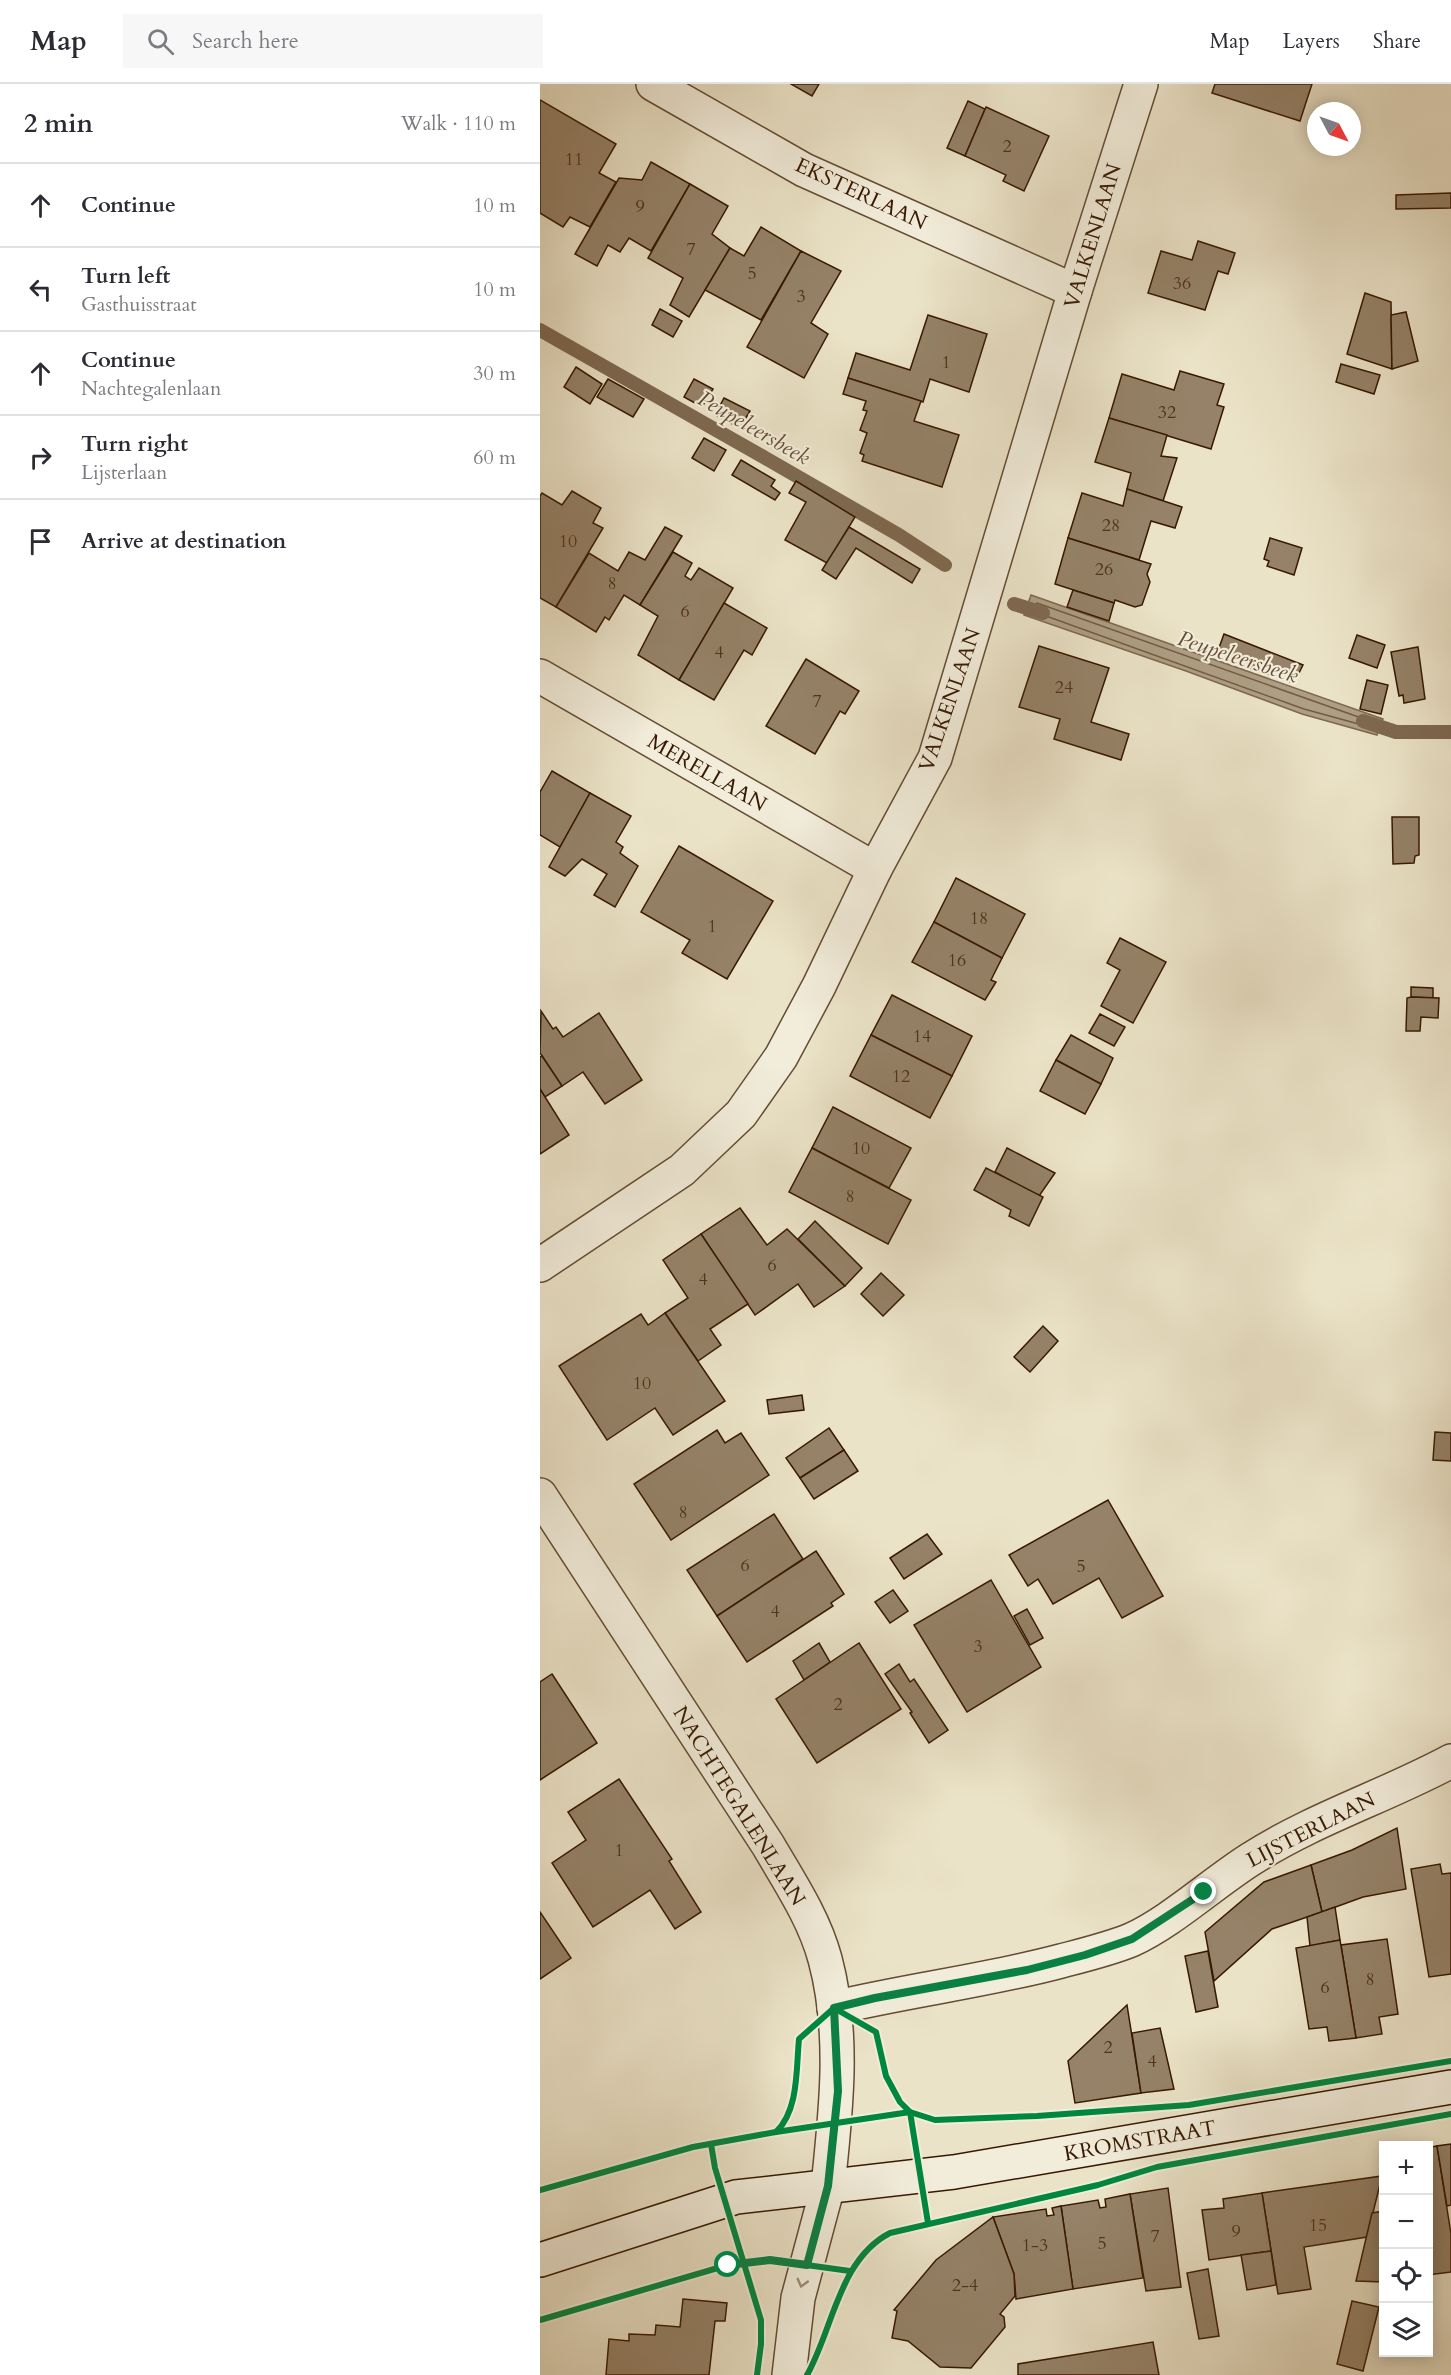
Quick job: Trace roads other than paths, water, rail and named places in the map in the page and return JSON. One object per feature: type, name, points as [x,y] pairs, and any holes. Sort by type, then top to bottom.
[{"type":"street","name":"EKSTERLAAN","points":[[653,84],[804,170],[1075,291]]},
{"type":"street","name":"VALKENLAAN","points":[[540,1265],[682,1170],[741,1114],[781,1057],[819,986],[875,869],[935,758],[1075,291],[1141,84]]},
{"type":"street","name":"MERELLAAN","points":[[540,676],[875,869]]},
{"type":"street","name":"NACHTEGALENLAAN","points":[[540,1495],[768,1845],[796,1893],[825,1958],[834,2008],[838,2091],[828,2186],[798,2298],[789,2375]]},
{"type":"street","name":"LIJSTERLAAN","points":[[834,2008],[875,1998],[1027,1970],[1085,1955],[1132,1939],[1168,1917],[1252,1858],[1294,1835],[1451,1761]]},
{"type":"street","name":"KROMSTRAAT","points":[[540,2260],[736,2197],[954,2172],[1451,2087]]},
{"type":"water","points":[[1031,595],[1383,719],[1377,735],[1302,714],[1024,615]]},
{"type":"waterway","name":"Peupeleersbeek","points":[[540,330],[899,535],[945,565]]},
{"type":"waterway","name":"Peupeleersbeek","points":[[1014,604],[1043,613]]},
{"type":"waterway","name":"Peupeleersbeek","points":[[1363,721],[1396,732],[1451,732]]}]
